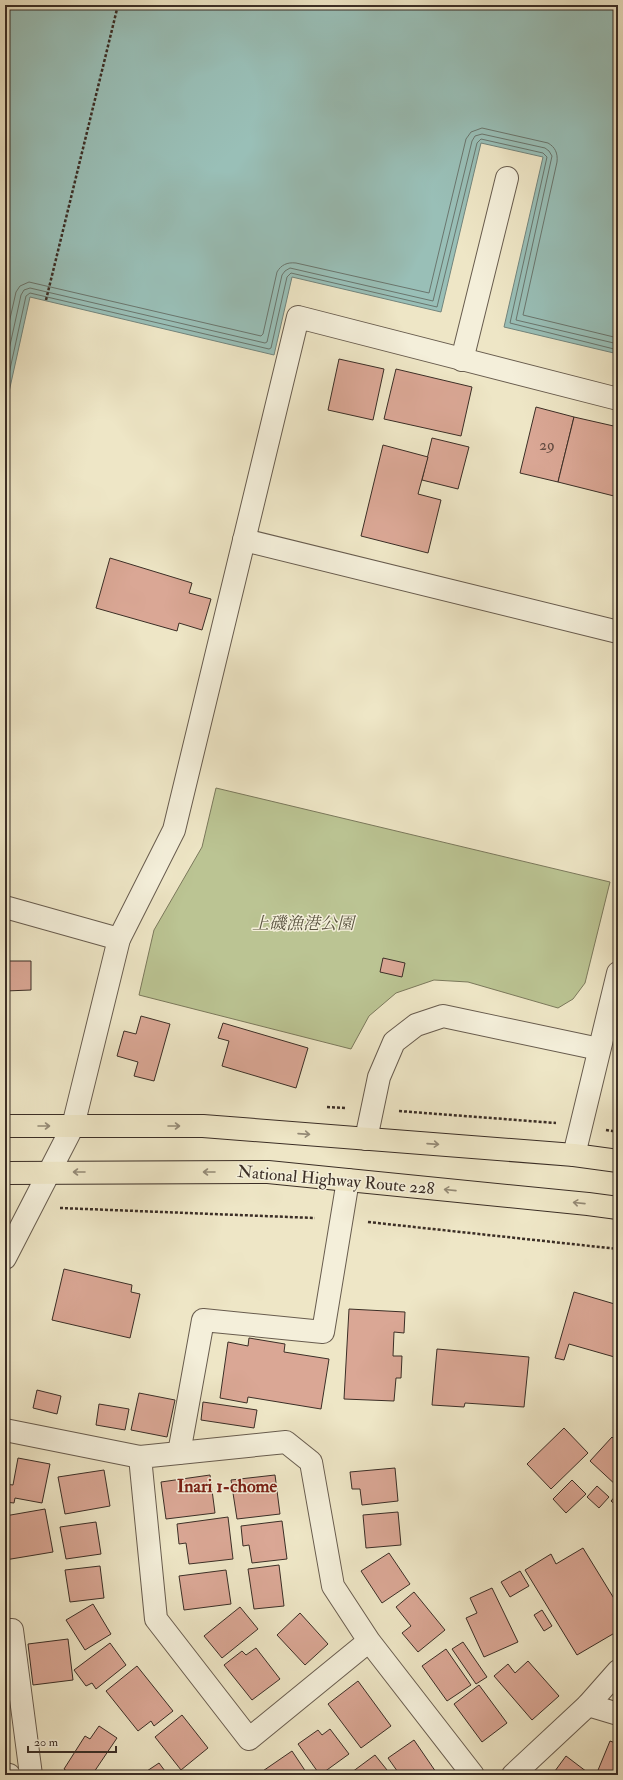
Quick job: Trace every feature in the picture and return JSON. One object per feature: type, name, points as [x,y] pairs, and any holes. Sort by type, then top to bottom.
[{"type":"highway","points":[[5,1126],[203,1126],[574,1155],[618,1161]]},
{"type":"highway","name":"National Highway Route 228","points":[[5,1173],[268,1172],[618,1208]]},
{"type":"street","points":[[462,360],[507,178]]},
{"type":"street","points":[[5,1258],[21,1214],[50,1172],[73,1126],[119,939],[174,830],[298,318],[618,400]]},
{"type":"street","points":[[244,540],[618,632]]},
{"type":"street","points":[[5,907],[119,939]]},
{"type":"street","points":[[574,1155],[618,973]]},
{"type":"street","points":[[366,1139],[379,1077],[394,1042],[416,1025],[443,1016],[600,1049]]},
{"type":"street","points":[[179,1453],[203,1320],[323,1332],[348,1180]]},
{"type":"street","points":[[5,1430],[140,1457],[286,1442],[312,1462],[333,1586],[369,1641],[473,1775]]},
{"type":"street","points":[[140,1457],[156,1619],[249,1739],[369,1641]]},
{"type":"street","points":[[12,1630],[31,1775]]},
{"type":"street","points":[[513,1775],[588,1705],[618,1671]]},
{"type":"street","points":[[588,1705],[618,1714]]},
{"type":"street","points":[[5,1774],[9,1775]]},
{"type":"path","points":[[46,300],[118,5]]},
{"type":"path","points":[[21,1214],[342,1219],[618,1249]]},
{"type":"green space","name":"上磯漁港公園","points":[[216,788],[610,882],[585,983],[573,999],[558,1008],[468,982],[434,980],[396,993],[369,1016],[351,1049],[139,995],[154,930],[202,847]]},
{"type":"water","points":[[5,5],[618,5],[618,354],[504,327],[543,157],[481,143],[441,312],[292,277],[274,355],[30,297],[5,410]]},
{"type":"building","points":[[339,359],[384,369],[373,420],[328,410]]},
{"type":"building","points":[[396,369],[472,387],[461,436],[384,419]]},
{"type":"building","points":[[536,407],[574,417],[558,482],[520,473]]},
{"type":"building","points":[[574,417],[618,427],[618,497],[558,482]]},
{"type":"building","points":[[432,438],[469,447],[458,489],[422,480]]},
{"type":"building","points":[[383,445],[428,457],[418,494],[441,500],[428,553],[361,536]]},
{"type":"building","points":[[110,558],[192,583],[189,593],[211,599],[202,630],[179,623],[177,631],[96,608]]},
{"type":"building","points":[[383,958],[405,963],[402,977],[380,972]]},
{"type":"building","points":[[5,961],[31,961],[31,990],[5,991]]},
{"type":"building","points":[[141,1016],[170,1024],[154,1081],[134,1076],[138,1062],[117,1056],[124,1031],[136,1034]]},
{"type":"building","points":[[223,1023],[308,1048],[296,1088],[222,1066],[229,1041],[218,1038]]},
{"type":"building","points":[[64,1269],[132,1285],[131,1292],[140,1294],[130,1338],[52,1320]]},
{"type":"building","points":[[574,1292],[618,1305],[618,1358],[569,1344],[564,1360],[555,1358]]},
{"type":"building","points":[[349,1309],[405,1312],[404,1333],[394,1332],[393,1356],[402,1356],[401,1378],[396,1378],[394,1401],[344,1399]]},
{"type":"building","points":[[249,1338],[285,1344],[284,1352],[329,1359],[321,1409],[248,1397],[247,1403],[220,1398],[228,1342],[248,1346]]},
{"type":"building","points":[[437,1349],[529,1357],[524,1407],[465,1403],[464,1407],[432,1405]]},
{"type":"building","points":[[37,1390],[61,1396],[57,1414],[33,1408]]},
{"type":"building","points":[[139,1393],[175,1400],[167,1437],[131,1430]]},
{"type":"building","points":[[203,1402],[257,1410],[254,1428],[201,1420]]},
{"type":"building","points":[[99,1404],[129,1409],[125,1430],[96,1425]]},
{"type":"building","points":[[564,1428],[588,1453],[551,1489],[527,1464]]},
{"type":"building","points":[[612,1437],[618,1443],[618,1487],[590,1461]]},
{"type":"building","points":[[18,1458],[50,1464],[42,1503],[15,1498],[14,1503],[5,1502],[5,1484],[13,1485]]},
{"type":"building","points":[[395,1468],[398,1501],[362,1505],[360,1489],[352,1489],[350,1472]]},
{"type":"building","points":[[104,1470],[110,1506],[65,1514],[58,1477]]},
{"type":"building","points":[[210,1475],[215,1513],[166,1519],[161,1482]]},
{"type":"building","points":[[275,1475],[280,1514],[237,1519],[231,1480]]},
{"type":"building","points":[[572,1480],[586,1494],[566,1513],[553,1499]]},
{"type":"building","points":[[597,1486],[609,1497],[599,1508],[587,1497]]},
{"type":"building","points":[[618,1493],[618,1507],[611,1501]]},
{"type":"building","points":[[45,1509],[53,1552],[5,1560],[5,1516]]},
{"type":"building","points":[[398,1512],[401,1545],[366,1548],[363,1515]]},
{"type":"building","points":[[228,1517],[233,1559],[189,1564],[186,1543],[179,1544],[177,1524]]},
{"type":"building","points":[[282,1521],[287,1559],[252,1563],[249,1545],[243,1546],[241,1526]]},
{"type":"building","points":[[96,1522],[101,1554],[66,1559],[60,1527]]},
{"type":"building","points":[[583,1548],[618,1605],[618,1631],[577,1655],[525,1570],[551,1554],[556,1564]]},
{"type":"building","points":[[389,1553],[410,1584],[382,1603],[361,1571]]},
{"type":"building","points":[[279,1565],[284,1606],[254,1609],[248,1569]]},
{"type":"building","points":[[100,1566],[104,1598],[70,1602],[65,1570]]},
{"type":"building","points":[[226,1570],[231,1604],[184,1610],[179,1576]]},
{"type":"building","points":[[520,1571],[529,1586],[510,1597],[501,1582]]},
{"type":"building","points":[[492,1588],[518,1642],[484,1657],[466,1618],[477,1613],[470,1598]]},
{"type":"building","points":[[414,1592],[445,1630],[418,1652],[402,1633],[411,1626],[396,1607]]},
{"type":"building","points":[[93,1604],[111,1634],[85,1650],[66,1620]]},
{"type":"building","points":[[240,1607],[258,1629],[222,1658],[204,1636]]},
{"type":"building","points":[[542,1610],[552,1626],[544,1631],[534,1615]]},
{"type":"building","points":[[300,1613],[328,1644],[305,1665],[277,1635]]},
{"type":"building","points":[[68,1639],[73,1680],[33,1685],[28,1644]]},
{"type":"building","points":[[463,1642],[487,1677],[476,1684],[452,1649]]},
{"type":"building","points":[[110,1643],[126,1665],[96,1689],[92,1683],[86,1686],[74,1670]]},
{"type":"building","points":[[256,1648],[280,1679],[252,1700],[224,1665],[242,1651],[246,1655]]},
{"type":"building","points":[[446,1649],[471,1685],[447,1701],[422,1666]]},
{"type":"building","points":[[528,1661],[559,1696],[532,1720],[494,1676],[508,1664],[515,1673]]},
{"type":"building","points":[[137,1666],[173,1711],[154,1726],[151,1721],[138,1731],[106,1691]]},
{"type":"building","points":[[358,1681],[391,1726],[361,1748],[328,1704]]},
{"type":"building","points":[[5,1682],[8,1682],[11,1697],[5,1698]]},
{"type":"building","points":[[479,1685],[507,1723],[482,1742],[454,1704]]},
{"type":"building","points":[[182,1715],[208,1748],[181,1770],[155,1737]]},
{"type":"building","points":[[99,1726],[117,1738],[92,1775],[72,1775],[64,1769],[85,1736],[90,1739]]},
{"type":"building","points":[[330,1729],[349,1754],[320,1775],[298,1744],[318,1730],[322,1735]]},
{"type":"building","points":[[414,1740],[438,1775],[400,1775],[388,1758]]},
{"type":"building","points":[[610,1741],[618,1744],[618,1775],[596,1775]]},
{"type":"building","points":[[292,1751],[308,1775],[257,1775]]},
{"type":"building","points":[[375,1755],[391,1775],[348,1775]]},
{"type":"building","points":[[566,1756],[591,1775],[552,1775]]},
{"type":"building","points":[[159,1763],[168,1775],[141,1775]]},
{"type":"district","name":"Inari 1-chome","points":[[227,1486]]}]
